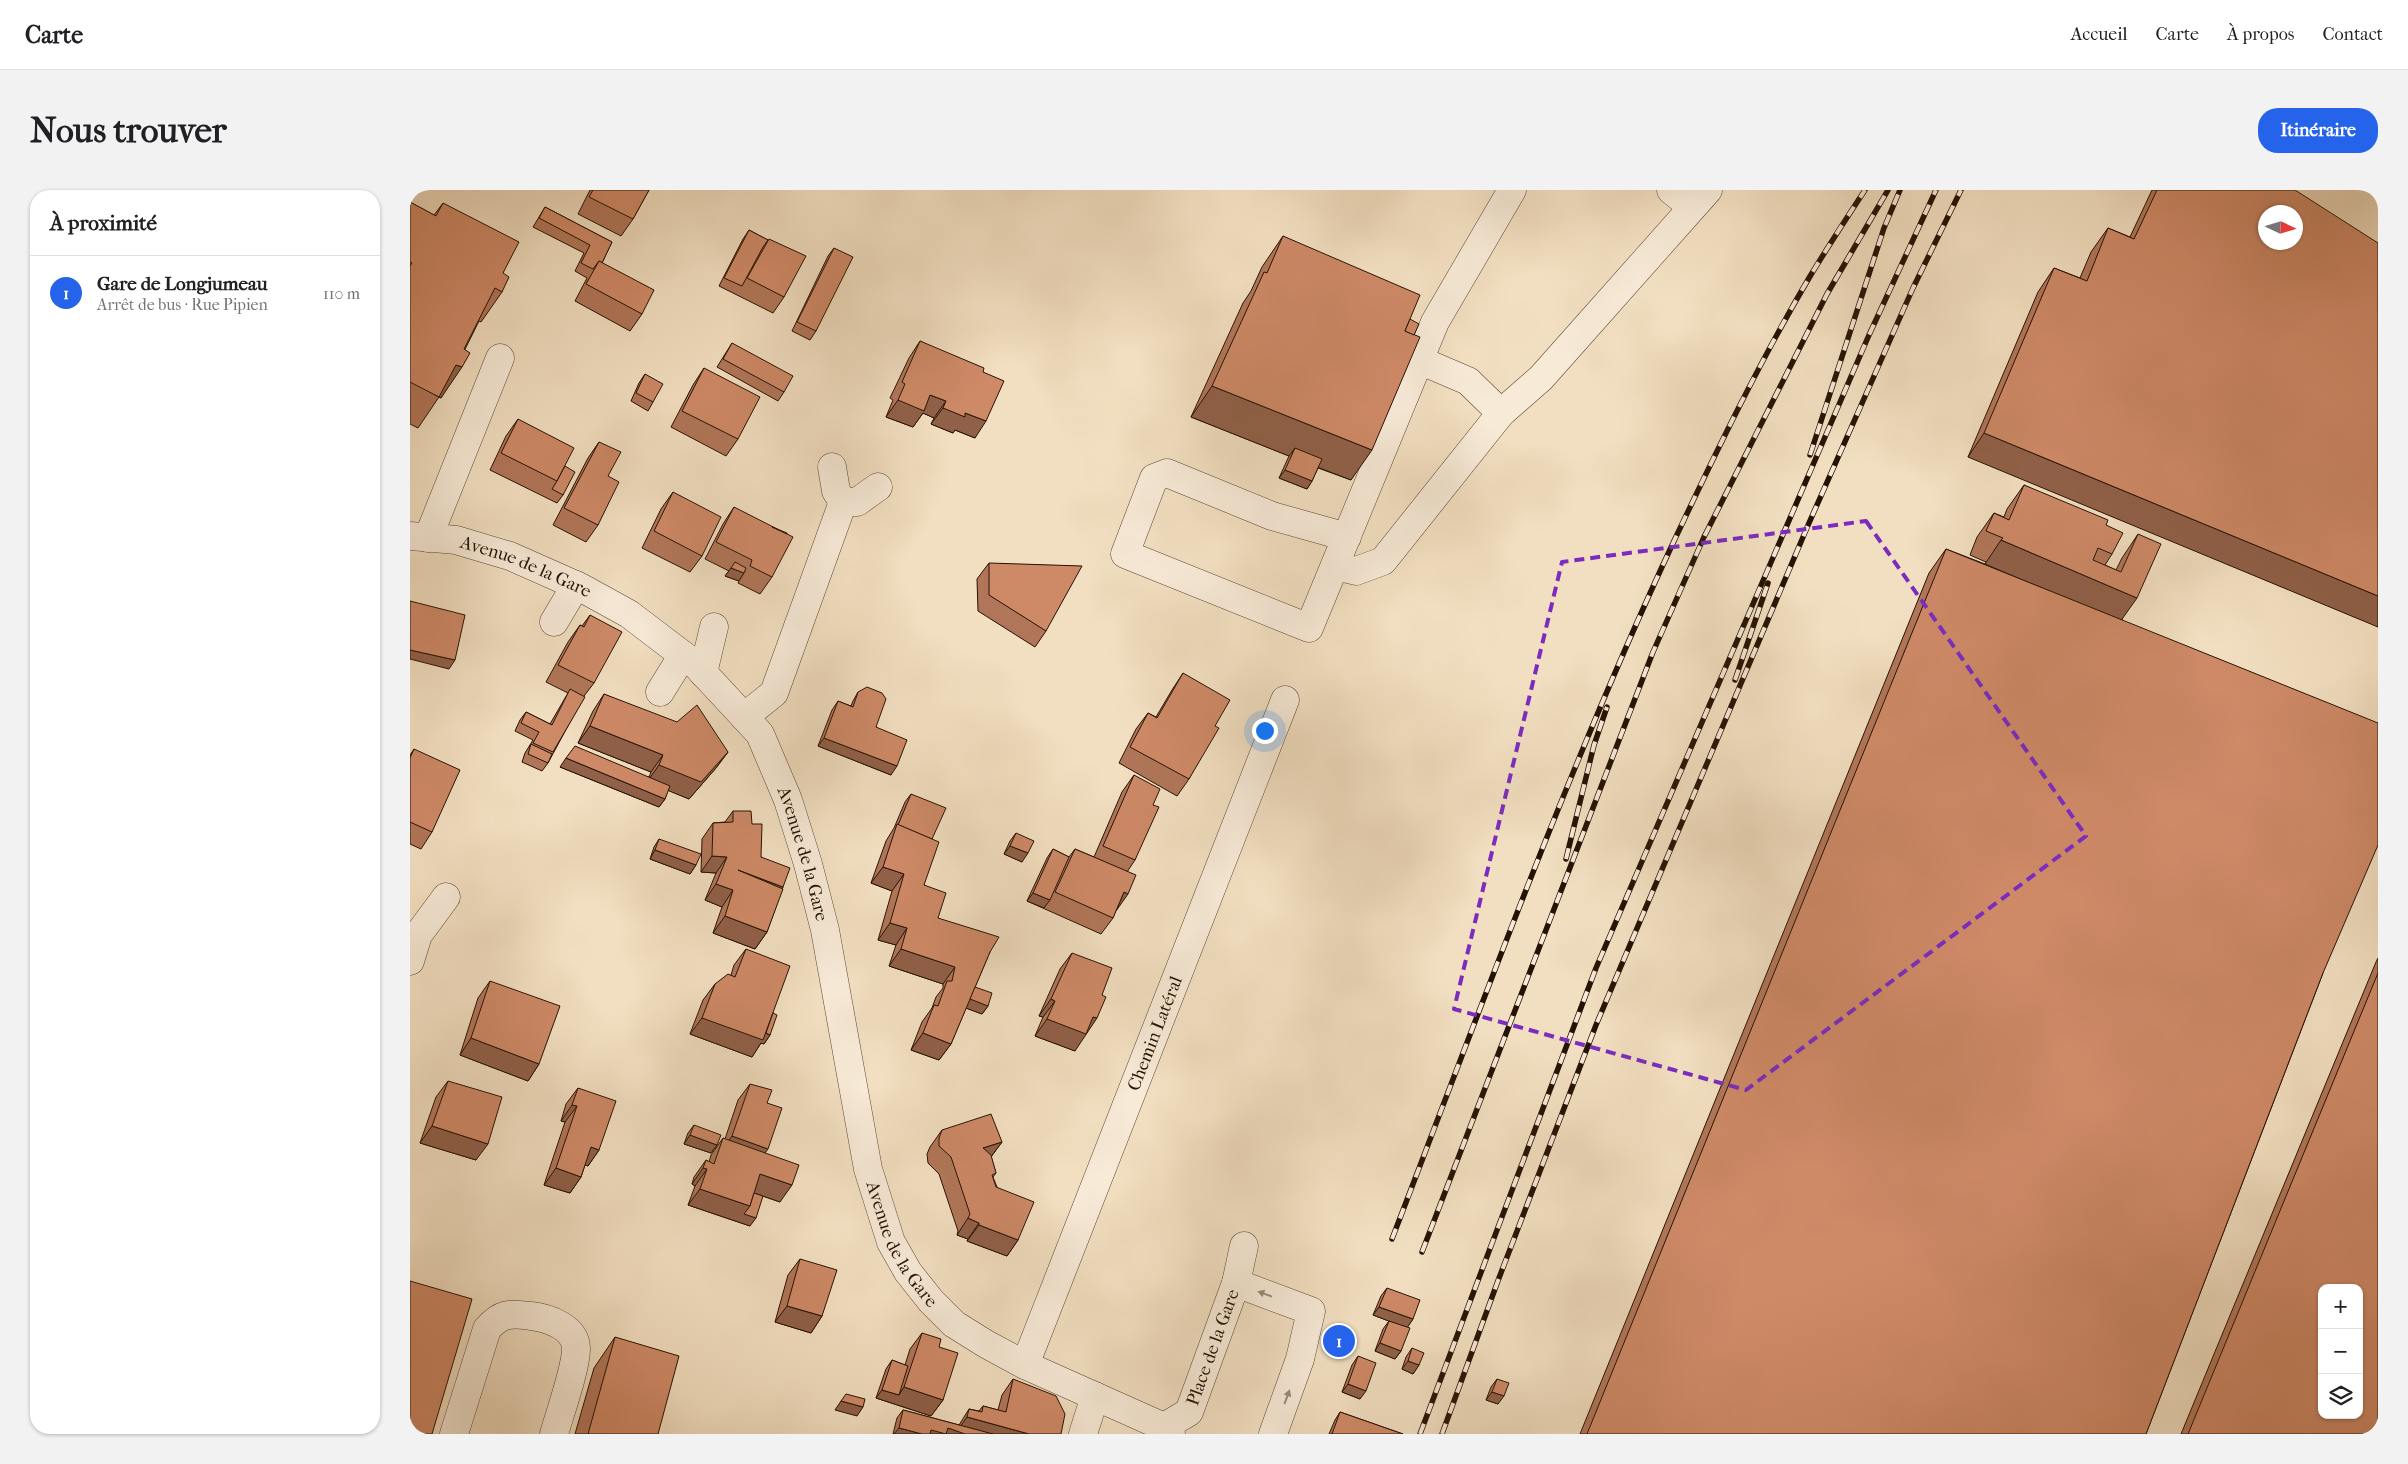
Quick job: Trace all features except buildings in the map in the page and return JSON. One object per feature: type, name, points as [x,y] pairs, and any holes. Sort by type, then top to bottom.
[{"type":"street","points":[[1347,537],[1272,516],[1167,473],[1154,478],[1125,554],[1309,628],[1347,537],[1435,322],[1512,190]]},
{"type":"street","points":[[1335,566],[1356,571],[1383,561],[1501,413],[1541,378],[1700,199],[1671,190]]},
{"type":"street","points":[[419,537],[500,358]]},
{"type":"street","points":[[1419,360],[1468,381],[1501,413]]},
{"type":"street","points":[[744,717],[774,693],[842,502],[836,491],[832,467]]},
{"type":"street","points":[[842,502],[857,502],[878,487]]},
{"type":"street","name":"Avenue de la Gare","points":[[419,537],[456,540],[510,556],[576,585],[629,614],[693,664],[760,734],[788,800],[808,864],[824,930],[868,1169],[891,1242],[908,1272],[931,1301],[954,1324],[986,1344]]},
{"type":"street","points":[[554,622],[576,585]]},
{"type":"street","points":[[660,692],[693,664],[714,627]]},
{"type":"street","name":"Chemin Latéral","points":[[1025,1365],[1286,700]]},
{"type":"street","points":[[410,961],[418,935],[446,897]]},
{"type":"street","points":[[1236,1283],[1244,1246]]},
{"type":"street","name":"Place de la Gare","points":[[986,1344],[1025,1365],[1168,1430],[1189,1412],[1236,1283],[1311,1311],[1300,1360],[1273,1434]]},
{"type":"street","points":[[454,1434],[487,1329],[496,1318],[513,1314],[555,1322],[570,1333],[576,1348],[554,1434]]},
{"type":"street","points":[[1083,1434],[1095,1396]]},
{"type":"highlighted area","points":[[1866,521],[2086,836],[1746,1090],[1454,1009],[1562,562]]},
{"type":"railway","points":[[1392,1239],[1527,887],[1635,627],[1674,541],[1755,375],[1809,278],[1865,190]]},
{"type":"railway","points":[[1422,1252],[1653,652],[1704,537],[1827,294],[1888,190]]},
{"type":"railway","points":[[1810,455],[1884,228],[1900,190]]},
{"type":"railway","points":[[1420,1434],[1596,968],[1869,335],[1936,190]]},
{"type":"railway","points":[[1442,1434],[1499,1278],[1596,1025],[1809,523],[1913,288],[1961,190]]},
{"type":"railway","points":[[1735,680],[1768,583]]},
{"type":"railway","points":[[1566,859],[1594,745],[1607,707]]},
{"type":"place","name":"Gare de Longjumeau","points":[[1339,1341]]}]
